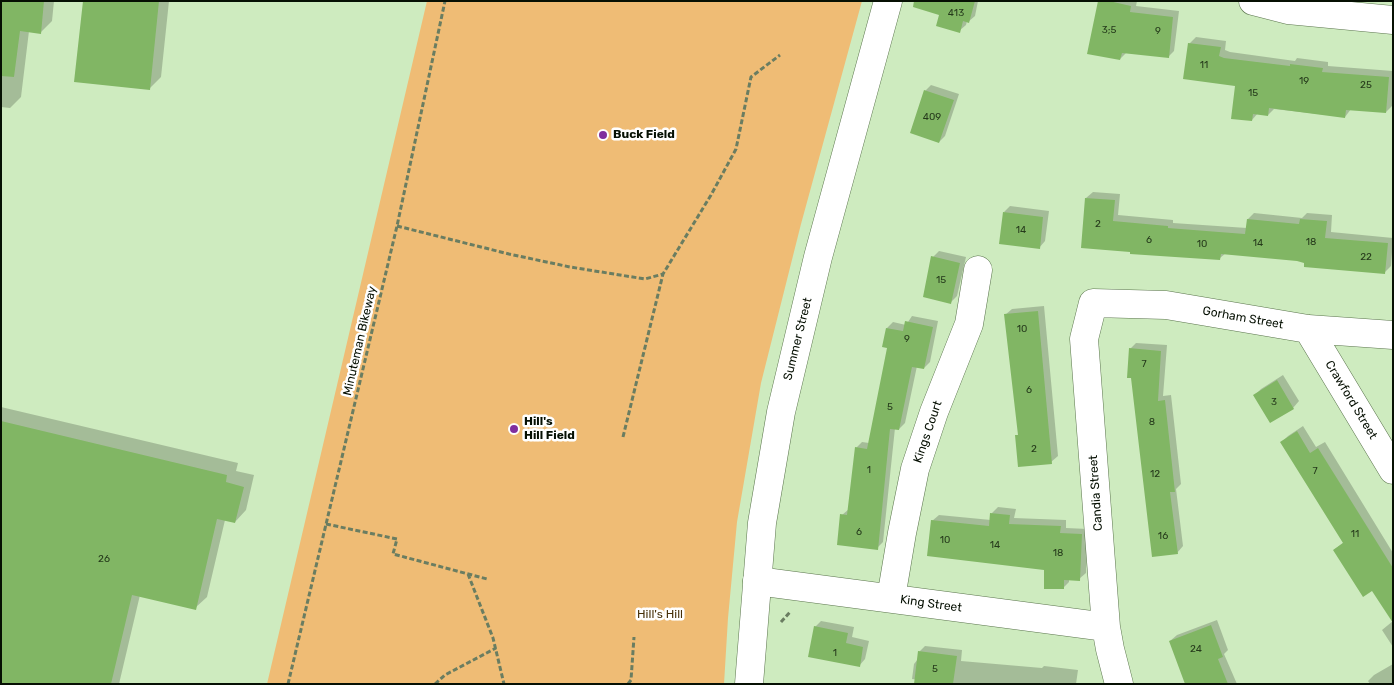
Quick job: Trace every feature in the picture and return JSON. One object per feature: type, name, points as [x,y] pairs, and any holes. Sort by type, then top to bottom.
[{"type":"street","name":"Summer Street","points":[[749,684],[762,523],[770,472],[792,364],[818,257],[888,1]]},
{"type":"street","points":[[1253,1],[1288,10],[1393,20]]},
{"type":"street","name":"Kings Court","points":[[891,598],[915,469],[934,412],[969,324],[978,270]]},
{"type":"street","name":"Gorham Street","points":[[1093,302],[1166,305],[1308,329],[1393,335]]},
{"type":"street","name":"Candia Street","points":[[1093,302],[1084,339],[1106,628],[1119,684]]},
{"type":"street","name":"Crawford Street","points":[[1308,329],[1393,470]]},
{"type":"street","name":"King Street","points":[[757,581],[1106,628]]},
{"type":"path","name":"Minuteman Bikeway","points":[[288,684],[397,226],[445,1]]},
{"type":"path","points":[[623,437],[663,274],[711,195],[736,149],[751,77],[780,55]]},
{"type":"path","points":[[397,226],[570,267],[645,279],[663,274]]},
{"type":"path","points":[[326,524],[397,539],[393,554],[487,578]]},
{"type":"path","points":[[468,574],[493,638],[504,684]]},
{"type":"path","points":[[779,624],[787,615],[797,609]]},
{"type":"path","points":[[628,684],[631,680],[634,637]]},
{"type":"path","points":[[435,684],[445,674],[496,648]]},
{"type":"green space","name":"Hill's Hill","points":[[427,1],[862,1],[801,224],[761,383],[737,522],[724,684],[267,684]]},
{"type":"building","points":[[1,1],[44,1],[41,34],[20,31],[14,77],[1,76]]},
{"type":"building","points":[[83,1],[159,1],[150,90],[74,82]]},
{"type":"building","points":[[914,1],[975,1],[969,23],[963,21],[960,33],[936,26],[939,15],[913,7]]},
{"type":"building","points":[[1098,1],[1109,1],[1131,6],[1130,12],[1173,17],[1169,58],[1122,53],[1120,60],[1087,54]]},
{"type":"building","points":[[1188,43],[1221,47],[1219,56],[1224,58],[1323,68],[1322,72],[1389,77],[1386,113],[1346,110],[1345,118],[1269,108],[1268,116],[1253,114],[1252,121],[1231,119],[1235,86],[1183,79]]},
{"type":"building","points":[[924,90],[954,100],[939,143],[910,133]]},
{"type":"building","points":[[1085,198],[1115,200],[1113,221],[1168,226],[1168,228],[1245,234],[1247,219],[1299,224],[1300,219],[1327,221],[1325,238],[1388,243],[1385,274],[1304,267],[1304,263],[1297,261],[1221,254],[1220,260],[1130,254],[1130,252],[1081,248]]},
{"type":"building","points":[[1003,212],[1043,217],[1040,249],[999,244]]},
{"type":"building","points":[[931,256],[960,263],[951,304],[923,297]]},
{"type":"building","points":[[1038,311],[1052,464],[1018,467],[1015,435],[1018,435],[1004,314]]},
{"type":"building","points":[[905,321],[933,327],[924,369],[912,367],[899,430],[890,429],[878,550],[837,545],[840,514],[847,515],[855,447],[867,449],[887,348],[882,347],[886,328],[903,331]]},
{"type":"building","points":[[1129,348],[1161,351],[1158,401],[1165,400],[1175,492],[1170,492],[1178,554],[1152,557],[1131,378],[1127,378]]},
{"type":"building","points":[[1277,380],[1294,409],[1270,423],[1253,395]]},
{"type":"building","points":[[1,421],[227,475],[226,482],[244,487],[235,523],[217,519],[196,610],[132,595],[111,684],[1,684]]},
{"type":"building","points":[[1297,431],[1310,453],[1318,448],[1393,568],[1393,623],[1372,591],[1363,597],[1333,550],[1343,543],[1280,442]]},
{"type":"building","points":[[990,513],[1010,515],[1009,524],[1061,526],[1060,533],[1082,534],[1080,581],[1064,580],[1064,589],[1044,589],[1044,570],[927,556],[931,520],[989,526]]},
{"type":"building","points":[[1211,625],[1223,657],[1218,659],[1228,684],[1185,684],[1169,641]]},
{"type":"building","points":[[814,626],[848,633],[846,643],[863,647],[860,667],[808,657]]},
{"type":"building","points":[[918,651],[957,656],[953,684],[914,684]]},
{"type":"place","name":"Buck Field","points":[[603,135]]},
{"type":"place","name":"Hill's Hill Field","points":[[514,429]]}]
